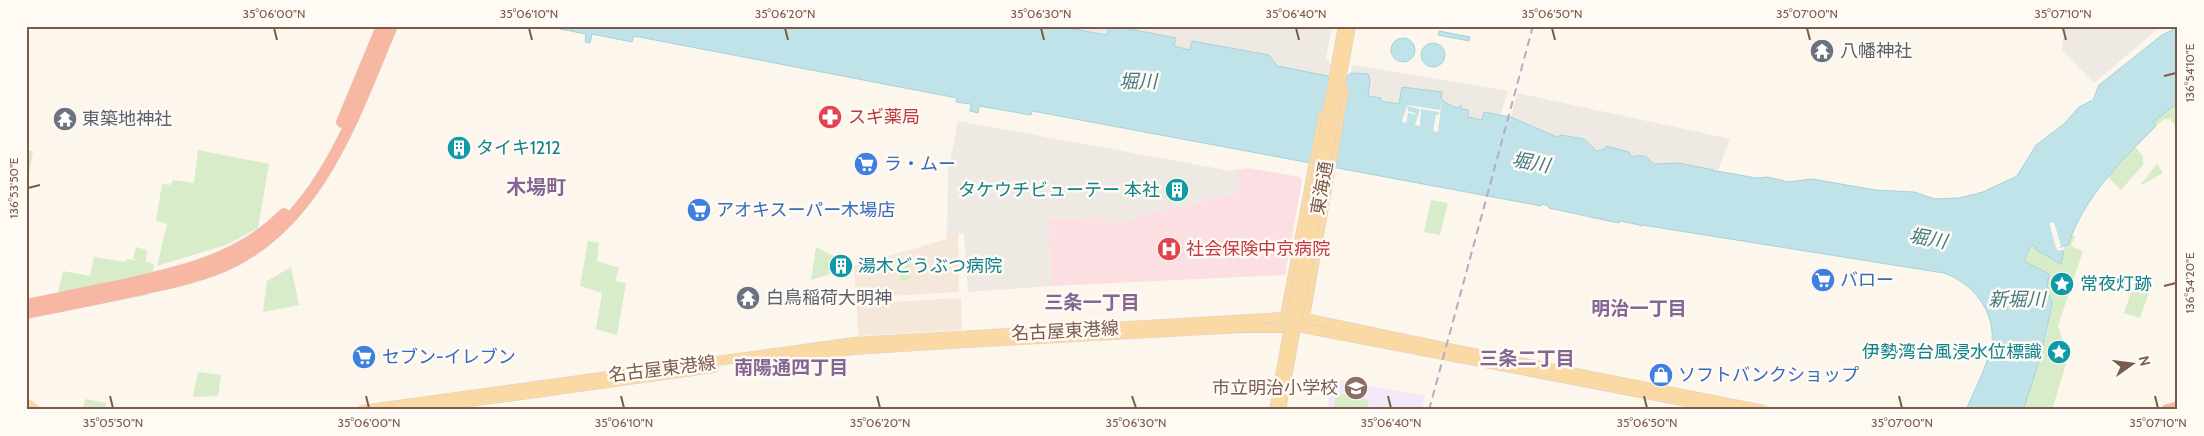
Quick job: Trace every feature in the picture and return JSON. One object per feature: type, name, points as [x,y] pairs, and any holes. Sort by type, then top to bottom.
[{"type":"highway","points":[[26,305],[75,296],[201,266],[239,249],[278,220],[304,191],[330,148],[382,26]]},
{"type":"highway","points":[[26,313],[183,280],[222,267],[264,242],[301,206],[324,174],[345,134],[392,26]]},
{"type":"highway","points":[[26,319],[102,305],[192,284],[237,268],[257,255],[272,240],[329,157]]},
{"type":"highway","points":[[75,296],[83,289],[170,268],[200,259],[223,249],[249,236],[286,211],[306,193]]},
{"type":"highway","points":[[2168,410],[2178,407]]},
{"type":"main road","name":"東海通","points":[[1281,410],[1338,78],[1343,26]]},
{"type":"main road","name":"東海通","points":[[1274,410],[1338,78],[1351,26]]},
{"type":"main road","points":[[1304,323],[1344,90],[1338,78]]},
{"type":"main road","points":[[1283,322],[1292,285],[1326,98],[1338,78]]},
{"type":"main road","name":"名古屋東港線","points":[[414,410],[855,350],[1283,322]]},
{"type":"main road","name":"名古屋東港線","points":[[362,410],[854,342],[1283,322],[1304,323],[1453,350],[1764,410]]},
{"type":"main road","name":"名古屋東港線","points":[[1304,323],[1729,410]]},
{"type":"main road","points":[[26,404],[36,410]]},
{"type":"shaded area","points":[[1058,26],[1110,26],[1106,35]]},
{"type":"shaded area","points":[[1114,26],[1332,26],[1326,57],[1331,65],[1329,76],[1277,66],[1269,55],[1192,41],[1190,50],[1174,46],[1175,38]]},
{"type":"shaded area","points":[[2065,26],[2161,26],[2094,83],[2062,50]]},
{"type":"shaded area","points":[[1352,65],[1508,91],[1500,116],[1484,112],[1482,120],[1468,117],[1459,107],[1453,107],[1446,103],[1441,98],[1442,93],[1399,104],[1368,96],[1370,80],[1351,73]]},
{"type":"shaded area","points":[[1517,93],[1730,139],[1717,173],[1666,163],[1654,164],[1651,160],[1640,155],[1632,157],[1606,146],[1606,149],[1597,151],[1591,144],[1576,137],[1561,135],[1557,137],[1511,117]]},
{"type":"shaded area","points":[[958,121],[1231,171],[1236,170],[1242,193],[1154,212],[1125,221],[1109,223],[1098,217],[1048,220],[1051,286],[968,292],[964,233],[947,234],[948,172]]},
{"type":"shaded area","name":"社会保険中京病院","points":[[1249,168],[1300,177],[1302,181],[1285,275],[1051,286],[1048,220],[1098,217],[1109,223],[1125,221],[1154,212],[1241,193],[1236,170]]},
{"type":"shaded area","points":[[958,233],[959,292],[856,298],[854,266],[947,239],[947,234]]},
{"type":"shaded area","points":[[961,299],[961,330],[860,336],[858,334],[857,307],[859,304]]},
{"type":"shaded area","name":"市立明治小学校","points":[[1332,379],[1425,396],[1421,410],[1327,410]]},
{"type":"green space","points":[[2178,103],[2178,128],[2170,119],[2165,119],[2156,126],[2153,122]]},
{"type":"green space","points":[[2135,147],[2143,156],[2143,165],[2121,190],[2107,176]]},
{"type":"green space","points":[[26,150],[33,151],[26,191]]},
{"type":"green space","points":[[198,150],[269,164],[258,228],[226,245],[157,266],[167,224],[156,221],[162,184],[170,185],[173,180],[194,183]]},
{"type":"green space","points":[[2157,164],[2163,173],[2142,185],[2141,184]]},
{"type":"green space","points":[[1431,200],[1448,203],[1440,235],[1424,232]]},
{"type":"green space","points":[[2071,235],[2075,236],[2071,246],[2083,251],[2058,326],[2068,357],[2052,410],[2023,410],[2047,332],[2050,300],[2045,283],[2024,261],[2032,245],[2061,264],[2064,247],[2068,245]]},
{"type":"green space","points":[[588,241],[599,243],[597,261],[619,268],[615,281],[626,283],[617,335],[596,329],[602,293],[580,286]]},
{"type":"green space","points":[[136,247],[147,250],[146,262],[154,264],[148,295],[96,305],[57,298],[63,271],[90,276],[94,257],[126,262],[127,259],[143,262],[133,259]]},
{"type":"green space","points":[[816,247],[836,257],[837,272],[811,280]]},
{"type":"green space","points":[[899,262],[909,262],[911,278],[908,278],[908,280],[900,281]]},
{"type":"green space","points":[[291,267],[299,305],[263,312],[267,281]]},
{"type":"green space","points":[[2139,276],[2153,281],[2140,318],[2124,313],[2136,277]]},
{"type":"green space","points":[[198,372],[221,375],[218,396],[193,397]]},
{"type":"green space","points":[[1336,393],[1369,400],[1367,410],[1333,410]]},
{"type":"green space","points":[[85,399],[106,403],[105,410],[83,410]]},
{"type":"water","name":"堀川","points":[[560,26],[1058,26],[1106,35],[1110,26],[1114,26],[1176,38],[1174,46],[1190,50],[1192,41],[1269,55],[1277,66],[1343,79],[1351,73],[1368,74],[1370,80],[1368,96],[1381,98],[1381,101],[1399,104],[1402,87],[1442,92],[1441,98],[1446,103],[1457,108],[1461,105],[1461,109],[1468,110],[1468,117],[1482,120],[1484,112],[1511,117],[1557,137],[1561,135],[1584,139],[1597,151],[1605,149],[1606,146],[1629,152],[1632,157],[1645,156],[1654,164],[1678,163],[1714,170],[1714,172],[1756,178],[1768,177],[1788,182],[1812,179],[1875,190],[1914,192],[1935,199],[1959,198],[1983,192],[2017,176],[2036,145],[2064,124],[2079,107],[2093,100],[2099,85],[2162,35],[2178,27],[2178,103],[2153,122],[2156,126],[2129,153],[2094,195],[2075,227],[2068,245],[2059,248],[2054,222],[2049,223],[2058,251],[2064,250],[2061,264],[2031,245],[2024,261],[2049,274],[2047,288],[2052,304],[2041,356],[2023,410],[1966,410],[1990,352],[1992,327],[1983,304],[1975,294],[1956,278],[1944,273],[1642,225],[1640,227],[1640,225],[1620,221],[1619,223],[1549,208],[1549,206],[1542,204],[1541,206],[1032,111],[1031,115],[979,106],[978,113],[970,111],[971,104],[956,102],[957,98],[634,36],[632,42],[592,34],[590,43],[585,42],[586,34],[560,29]]},
{"type":"water","points":[[1439,31],[1470,37],[1469,41],[1438,35]]},
{"type":"water","points":[[1403,38],[1412,41],[1415,50],[1412,59],[1403,62],[1394,59],[1391,50],[1394,41]]},
{"type":"water","points":[[1433,43],[1442,46],[1445,55],[1442,64],[1433,67],[1424,64],[1421,55],[1424,46]]},
{"type":"pier","points":[[1442,98],[1438,132],[1433,131],[1436,115],[1439,115],[1439,112],[1421,109],[1420,126],[1415,125],[1420,109],[1407,106],[1408,111],[1416,113],[1408,113],[1406,123],[1402,122],[1407,105],[1440,110]]},
{"type":"pier","points":[[2054,222],[2061,246],[2059,248],[2064,247],[2064,250],[2058,251],[2056,248],[2049,223]]},
{"type":"railway","points":[[1429,410],[1533,26]]},
{"type":"place","name":"八幡神社","points":[[1822,51]]},
{"type":"place","name":"スギ薬局","points":[[830,117]]},
{"type":"place","name":"東築地神社","points":[[65,119]]},
{"type":"place","name":"タイキ1212","points":[[459,148]]},
{"type":"place","name":"ラ・ムー","points":[[866,164]]},
{"type":"place","name":"タケウチビューテー 本社","points":[[1177,190]]},
{"type":"place","name":"アオキスーパー木場店","points":[[699,210]]},
{"type":"place","name":"社会保険中京病院","points":[[1169,249]]},
{"type":"place","name":"湯木どうぶつ病院","points":[[841,266]]},
{"type":"place","name":"バロー","points":[[1823,280]]},
{"type":"place","name":"常夜灯跡","points":[[2062,284]]},
{"type":"place","name":"白鳥稲荷大明神","points":[[748,298]]},
{"type":"place","name":"伊勢湾台風浸水位標識","points":[[2059,352]]},
{"type":"place","name":"セブン-イレブン","points":[[364,357]]},
{"type":"place","name":"ソフトバンクショップ","points":[[1661,375]]},
{"type":"place","name":"市立明治小学校","points":[[1356,388]]},
{"type":"district","name":"木場町","points":[[536,187]]},
{"type":"district","name":"三条一丁目","points":[[1092,302]]},
{"type":"district","name":"明治一丁目","points":[[1639,308]]},
{"type":"district","name":"三条二丁目","points":[[1527,358]]},
{"type":"district","name":"南陽通四丁目","points":[[791,367]]},
{"type":"water label","name":"新堀川","points":[[2017,299]]}]
